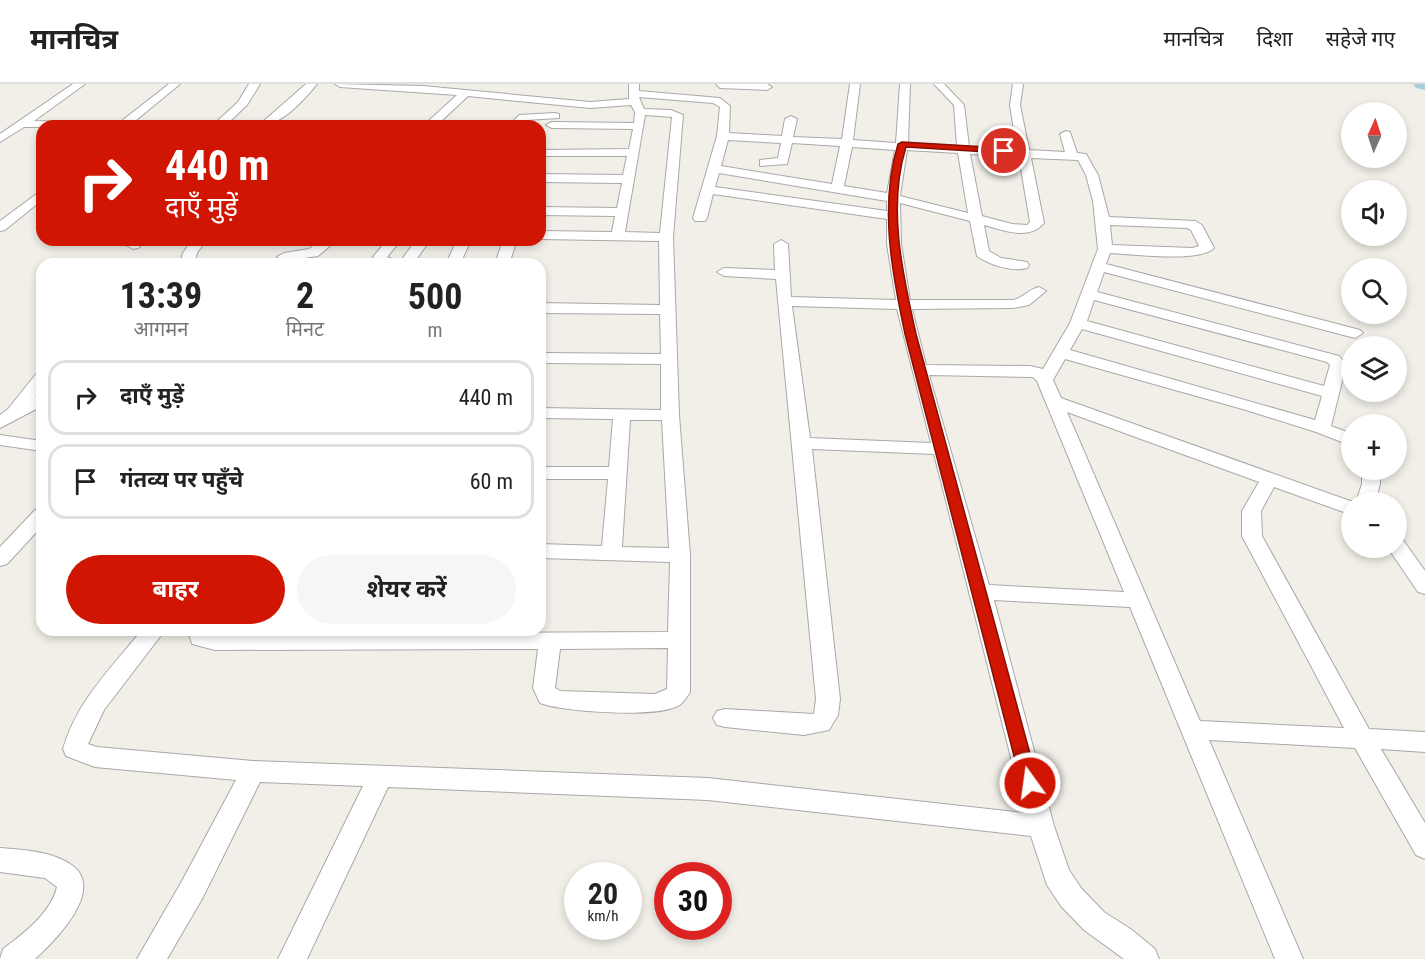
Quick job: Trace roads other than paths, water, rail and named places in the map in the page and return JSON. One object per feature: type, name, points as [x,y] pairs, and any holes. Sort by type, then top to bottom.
[{"type":"street","points":[[0,139],[80,84]]},
{"type":"street","points":[[128,120],[175,84]]},
{"type":"street","points":[[225,120],[243,103],[255,84]]},
{"type":"street","points":[[274,120],[312,84]]},
{"type":"street","points":[[340,84],[426,86],[466,93],[560,103],[615,105],[716,100],[725,106],[723,136],[700,218]]},
{"type":"street","points":[[716,100],[720,84],[767,87]]},
{"type":"street","points":[[837,188],[847,142],[855,84]]},
{"type":"street","points":[[905,84],[902,144],[893,207],[894,244],[903,304],[981,592],[1041,826],[1057,876],[1071,897],[1094,921],[1122,939],[1145,959]]},
{"type":"street","points":[[939,84],[943,91],[957,100],[959,105],[963,148],[982,253],[996,261],[1022,265]]},
{"type":"street","points":[[708,190],[893,207],[976,219],[1022,229],[1035,227],[1037,223],[1014,105],[1018,84]]},
{"type":"street","points":[[436,120],[466,93]]},
{"type":"street","points":[[548,139],[560,103]]},
{"type":"street","points":[[618,236],[634,153],[636,103]]},
{"type":"street","points":[[548,139],[636,103],[678,115],[666,237],[670,415],[680,555],[678,692],[671,699],[655,703],[560,700],[548,697],[544,688],[550,641]]},
{"type":"street","points":[[764,163],[783,161],[790,119]]},
{"type":"street","points":[[22,124],[36,124]]},
{"type":"street","points":[[1066,134],[1071,154]]},
{"type":"street","points":[[723,136],[1071,154],[1085,159],[1095,187],[1105,249],[1078,323],[1045,380]]},
{"type":"street","points":[[548,139],[634,153]]},
{"type":"street","points":[[713,168],[837,188],[893,207]]},
{"type":"street","points":[[546,178],[629,179]]},
{"type":"street","points":[[0,227],[36,201]]},
{"type":"street","points":[[546,211],[623,212]]},
{"type":"street","points":[[1102,221],[1190,224],[1197,228],[1207,248],[1193,252],[1105,249]]},
{"type":"street","points":[[546,235],[666,237]]},
{"type":"street","points":[[725,718],[804,724],[821,723],[826,715],[828,699],[802,443],[784,301],[781,244]]},
{"type":"street","points":[[290,258],[313,253],[322,246]]},
{"type":"street","points":[[381,258],[389,246]]},
{"type":"street","points":[[1100,267],[1355,333]]},
{"type":"street","points":[[724,272],[782,275]]},
{"type":"street","points":[[784,301],[840,304],[1012,304],[1024,302],[1039,291]]},
{"type":"street","points":[[1089,294],[1333,359],[1338,365],[1322,428]]},
{"type":"street","points":[[546,309],[667,310]]},
{"type":"street","points":[[1078,323],[1331,393]]},
{"type":"street","points":[[1062,352],[1322,428],[1341,436]]},
{"type":"street","points":[[546,358],[670,359]]},
{"type":"street","points":[[920,370],[1021,370],[1040,373],[1045,380],[1289,959]]},
{"type":"street","points":[[15,412],[36,385]]},
{"type":"street","points":[[1054,401],[1341,505]]},
{"type":"street","points":[[0,423],[15,412],[36,403]]},
{"type":"street","points":[[546,413],[670,415]]},
{"type":"street","points":[[612,552],[622,414]]},
{"type":"street","points":[[0,440],[36,445]]},
{"type":"street","points":[[802,443],[942,449]]},
{"type":"street","points":[[546,473],[618,473]]},
{"type":"street","points":[[1271,478],[1252,504],[1249,519],[1252,536],[1363,740],[1425,847]]},
{"type":"street","points":[[0,559],[36,520]]},
{"type":"street","points":[[546,551],[680,555]]},
{"type":"street","points":[[1405,558],[1425,587]]},
{"type":"street","points":[[981,592],[1137,600]]},
{"type":"street","points":[[149,636],[88,716],[77,736],[75,749],[94,757],[254,771],[708,789],[1041,826]]},
{"type":"street","points":[[200,636],[215,642],[464,636],[550,641],[680,640]]},
{"type":"street","points":[[1192,730],[1425,742]]},
{"type":"street","points":[[151,959],[192,890],[254,771]]},
{"type":"street","points":[[292,959],[380,777]]},
{"type":"street","points":[[0,860],[55,869],[67,878],[71,886],[66,902],[54,920],[33,944],[13,959]]}]
